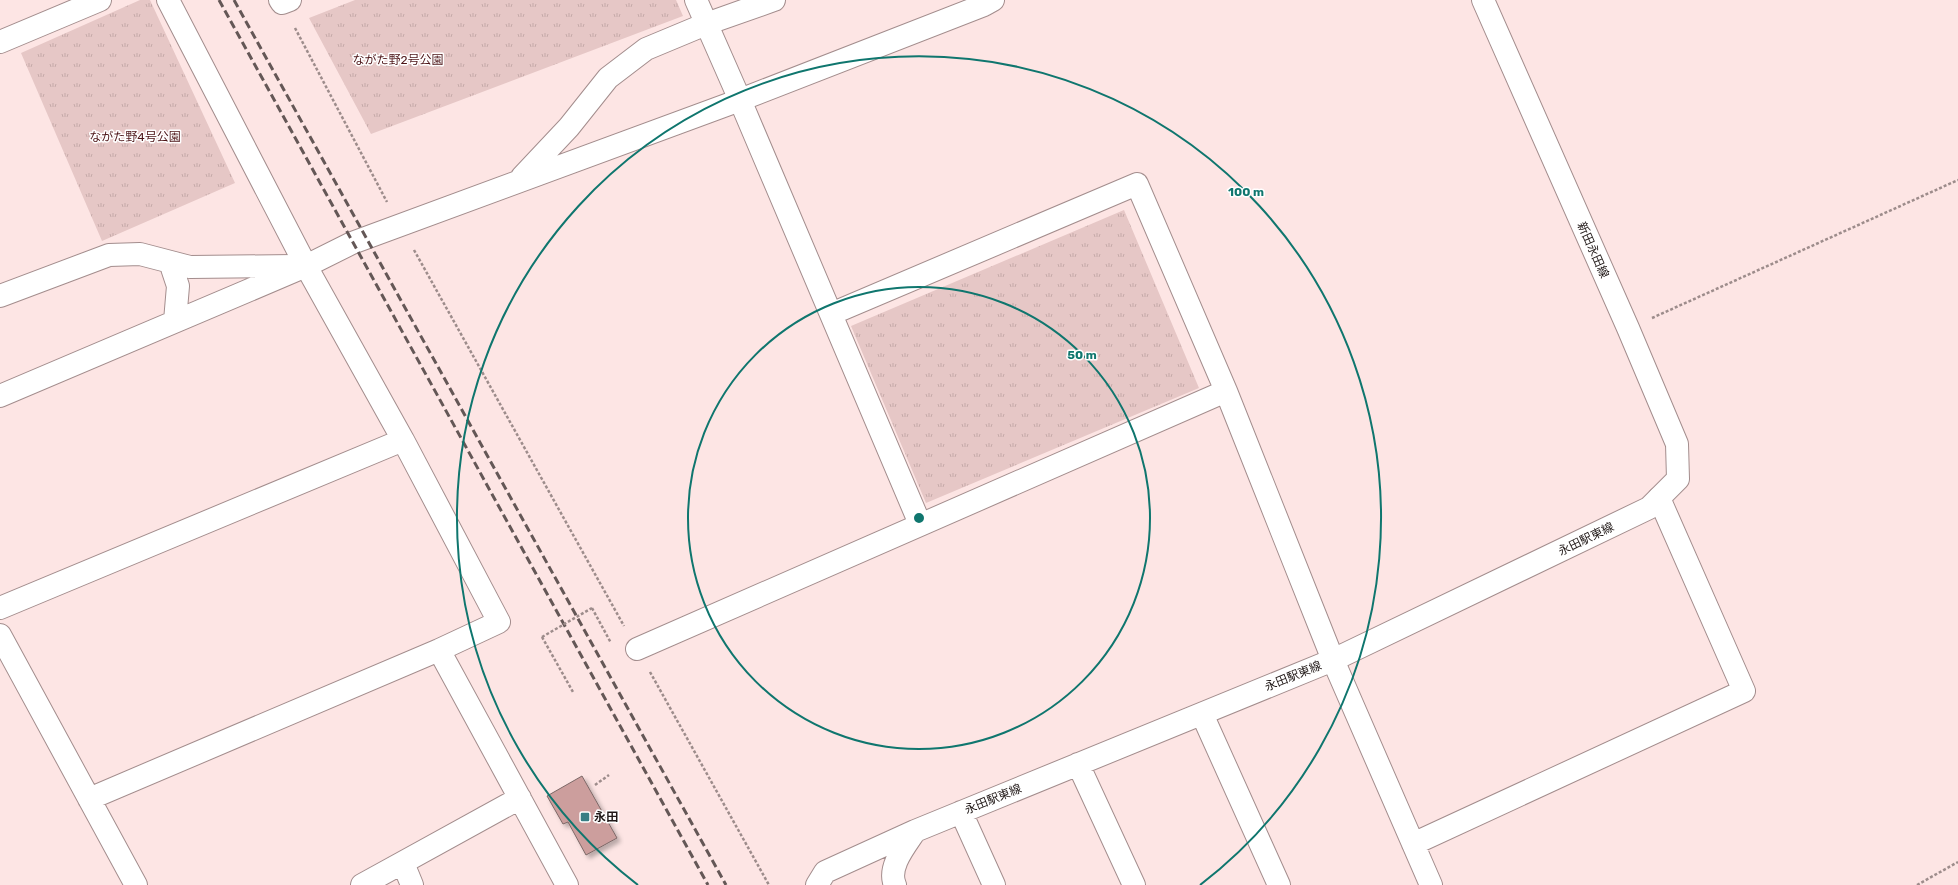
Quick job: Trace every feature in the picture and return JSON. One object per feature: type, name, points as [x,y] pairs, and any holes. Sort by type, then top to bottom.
[{"type":"street","points":[[0,42],[100,0]]},
{"type":"street","points":[[89,798],[439,650],[499,622],[403,440],[306,266],[168,0]]},
{"type":"street","points":[[696,0],[920,524]]},
{"type":"street","points":[[518,181],[569,127],[608,78],[646,49],[706,24],[774,0]]},
{"type":"street","points":[[0,396],[306,266],[352,243],[740,100],[984,5],[993,0]]},
{"type":"street","name":"新田永田線","points":[[1483,0],[1628,328],[1677,444],[1678,479],[1659,498]]},
{"type":"street","points":[[831,314],[1137,184],[1226,391],[1333,660],[1430,885]]},
{"type":"street","points":[[0,296],[109,255],[140,254],[190,267],[306,266]]},
{"type":"street","points":[[170,262],[178,286],[175,321]]},
{"type":"street","points":[[637,649],[1226,391]]},
{"type":"street","points":[[0,608],[403,440]]},
{"type":"street","points":[[1413,844],[1744,691],[1659,498]]},
{"type":"street","name":"永田駅東線","points":[[817,885],[825,872],[915,831],[1333,660],[1649,508],[1659,498]]},
{"type":"street","points":[[0,635],[136,885]]},
{"type":"street","points":[[439,650],[567,885]]},
{"type":"street","points":[[1202,714],[1279,885]]},
{"type":"street","points":[[1078,764],[1134,885]]},
{"type":"street","points":[[362,885],[520,798]]},
{"type":"street","points":[[961,812],[994,885]]},
{"type":"street","points":[[895,885],[893,880],[896,861],[915,831]]},
{"type":"street","points":[[403,863],[412,885]]},
{"type":"path","points":[[284,1],[399,225],[769,885]]},
{"type":"path","points":[[1628,328],[1958,180]]},
{"type":"path","points":[[573,692],[542,636],[592,608]]},
{"type":"path","points":[[595,785],[609,775]]},
{"type":"path","points":[[1917,885],[1958,862]]},
{"type":"green space","name":"ながた野4号公園","points":[[140,0],[150,0],[235,183],[102,241],[21,53]]},
{"type":"green space","name":"ながた野2号公園","points":[[355,0],[676,0],[683,16],[371,134],[309,18]]},
{"type":"green space","points":[[1124,210],[1199,388],[926,503],[851,326]]},
{"type":"building","points":[[582,776],[617,838],[586,855],[568,822],[563,824],[547,796]]},
{"type":"railway","points":[[219,0],[708,885]]},
{"type":"railway","points":[[234,0],[726,885]]},
{"type":"place","name":"永田","points":[[585,817]]}]
